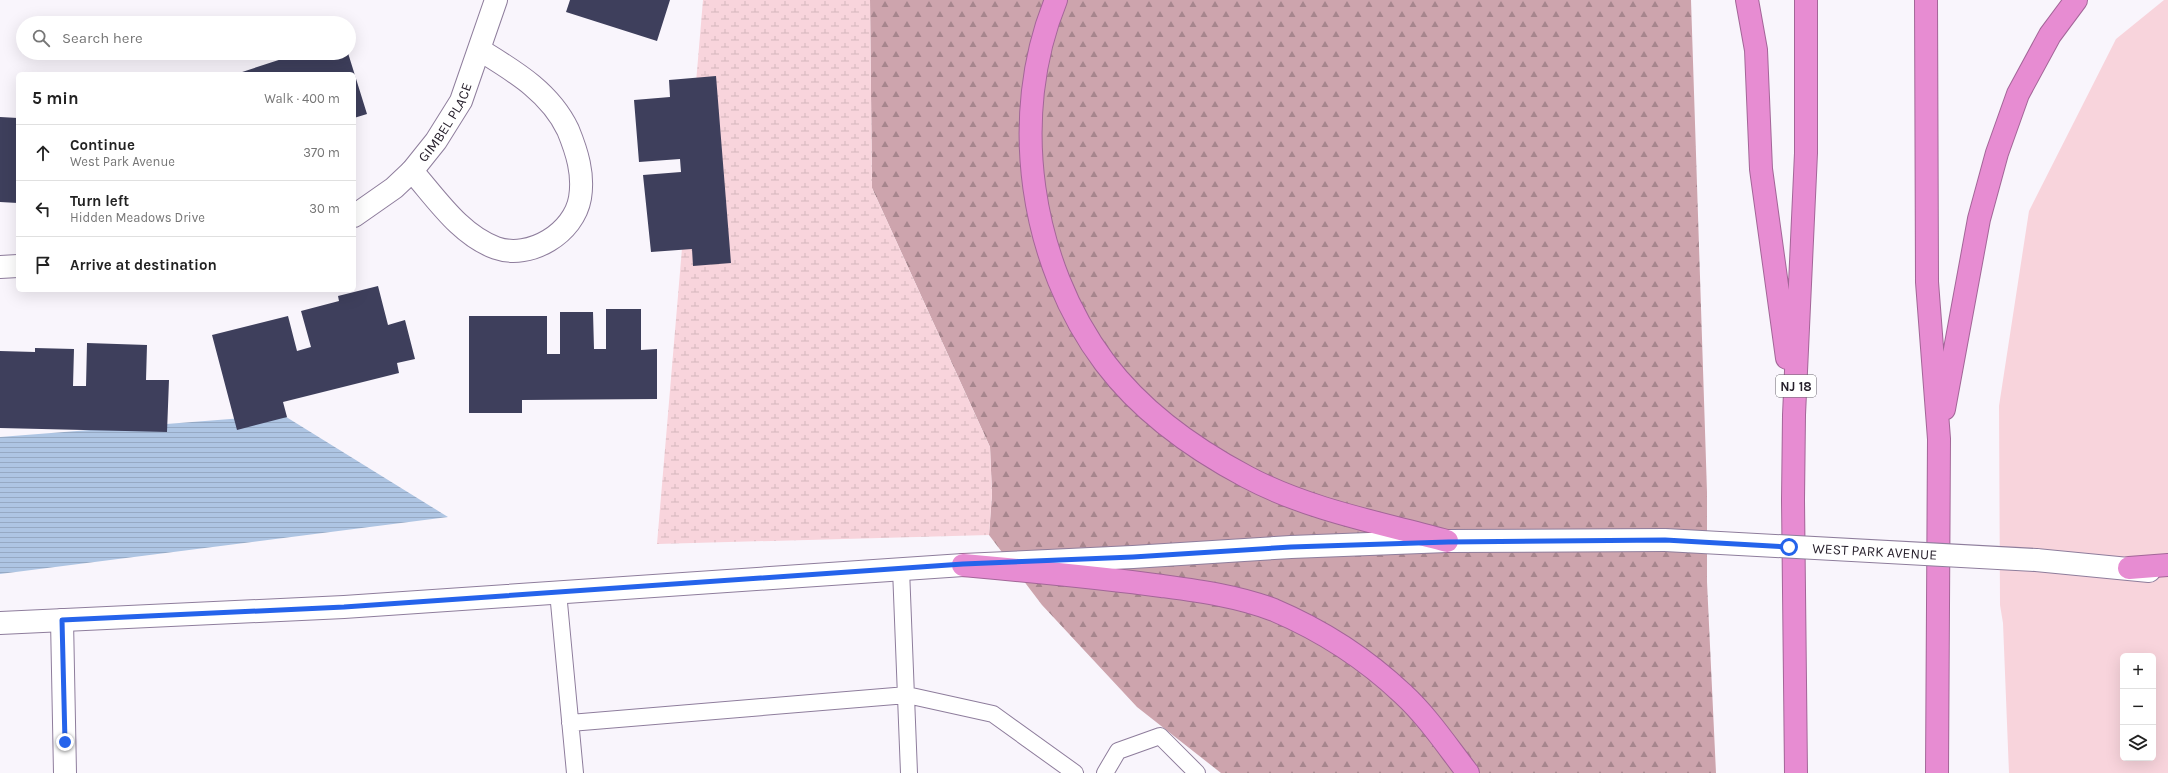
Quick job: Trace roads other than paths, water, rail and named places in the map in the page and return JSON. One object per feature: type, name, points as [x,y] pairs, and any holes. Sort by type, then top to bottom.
[{"type":"highway","points":[[1056,0],[1048,19],[1034,79],[1031,112],[1032,173],[1043,234],[1063,292],[1090,341],[1106,364],[1156,416],[1203,451],[1248,478],[1320,506],[1448,542]]},
{"type":"highway","points":[[1747,0],[1756,50],[1761,169],[1794,415]]},
{"type":"highway","name":"NJ 18","points":[[1796,773],[1793,500],[1794,415],[1806,153],[1806,0]]},
{"type":"highway","points":[[1926,0],[1927,282],[1938,439],[1937,773]]},
{"type":"highway","points":[[1938,439],[1979,219],[1997,153],[2018,94],[2050,34],[2076,0]]},
{"type":"highway","points":[[963,564],[1106,578],[1215,593],[1272,610],[1321,633],[1378,672],[1403,694],[1431,723],[1468,773]]},
{"type":"highway","points":[[2129,568],[2168,565]]},
{"type":"street","name":"GIMBEL PLACE","points":[[356,215],[394,188],[412,171],[436,141],[461,101],[480,50],[496,0]]},
{"type":"street","points":[[412,171],[453,218],[475,238],[497,248],[515,251],[536,247],[550,240],[569,223],[580,200],[582,179],[580,164],[568,130],[551,103],[537,88],[480,50]]},
{"type":"street","points":[[0,267],[16,266]]},
{"type":"street","name":"WEST PARK AVENUE","points":[[0,624],[344,607],[963,564],[1133,557],[1291,547],[1448,542],[1665,540],[2036,560],[2129,568],[2168,574]]},
{"type":"street","points":[[62,620],[66,773]]},
{"type":"lane","points":[[901,569],[909,773]]},
{"type":"lane","points":[[558,592],[574,766]]},
{"type":"lane","points":[[570,722],[907,695],[993,714],[1075,773]]},
{"type":"lane","points":[[1105,773],[1118,751],[1160,736],[1197,773]]},
{"type":"water","points":[[283,415],[448,517],[0,574],[0,437]]}]
